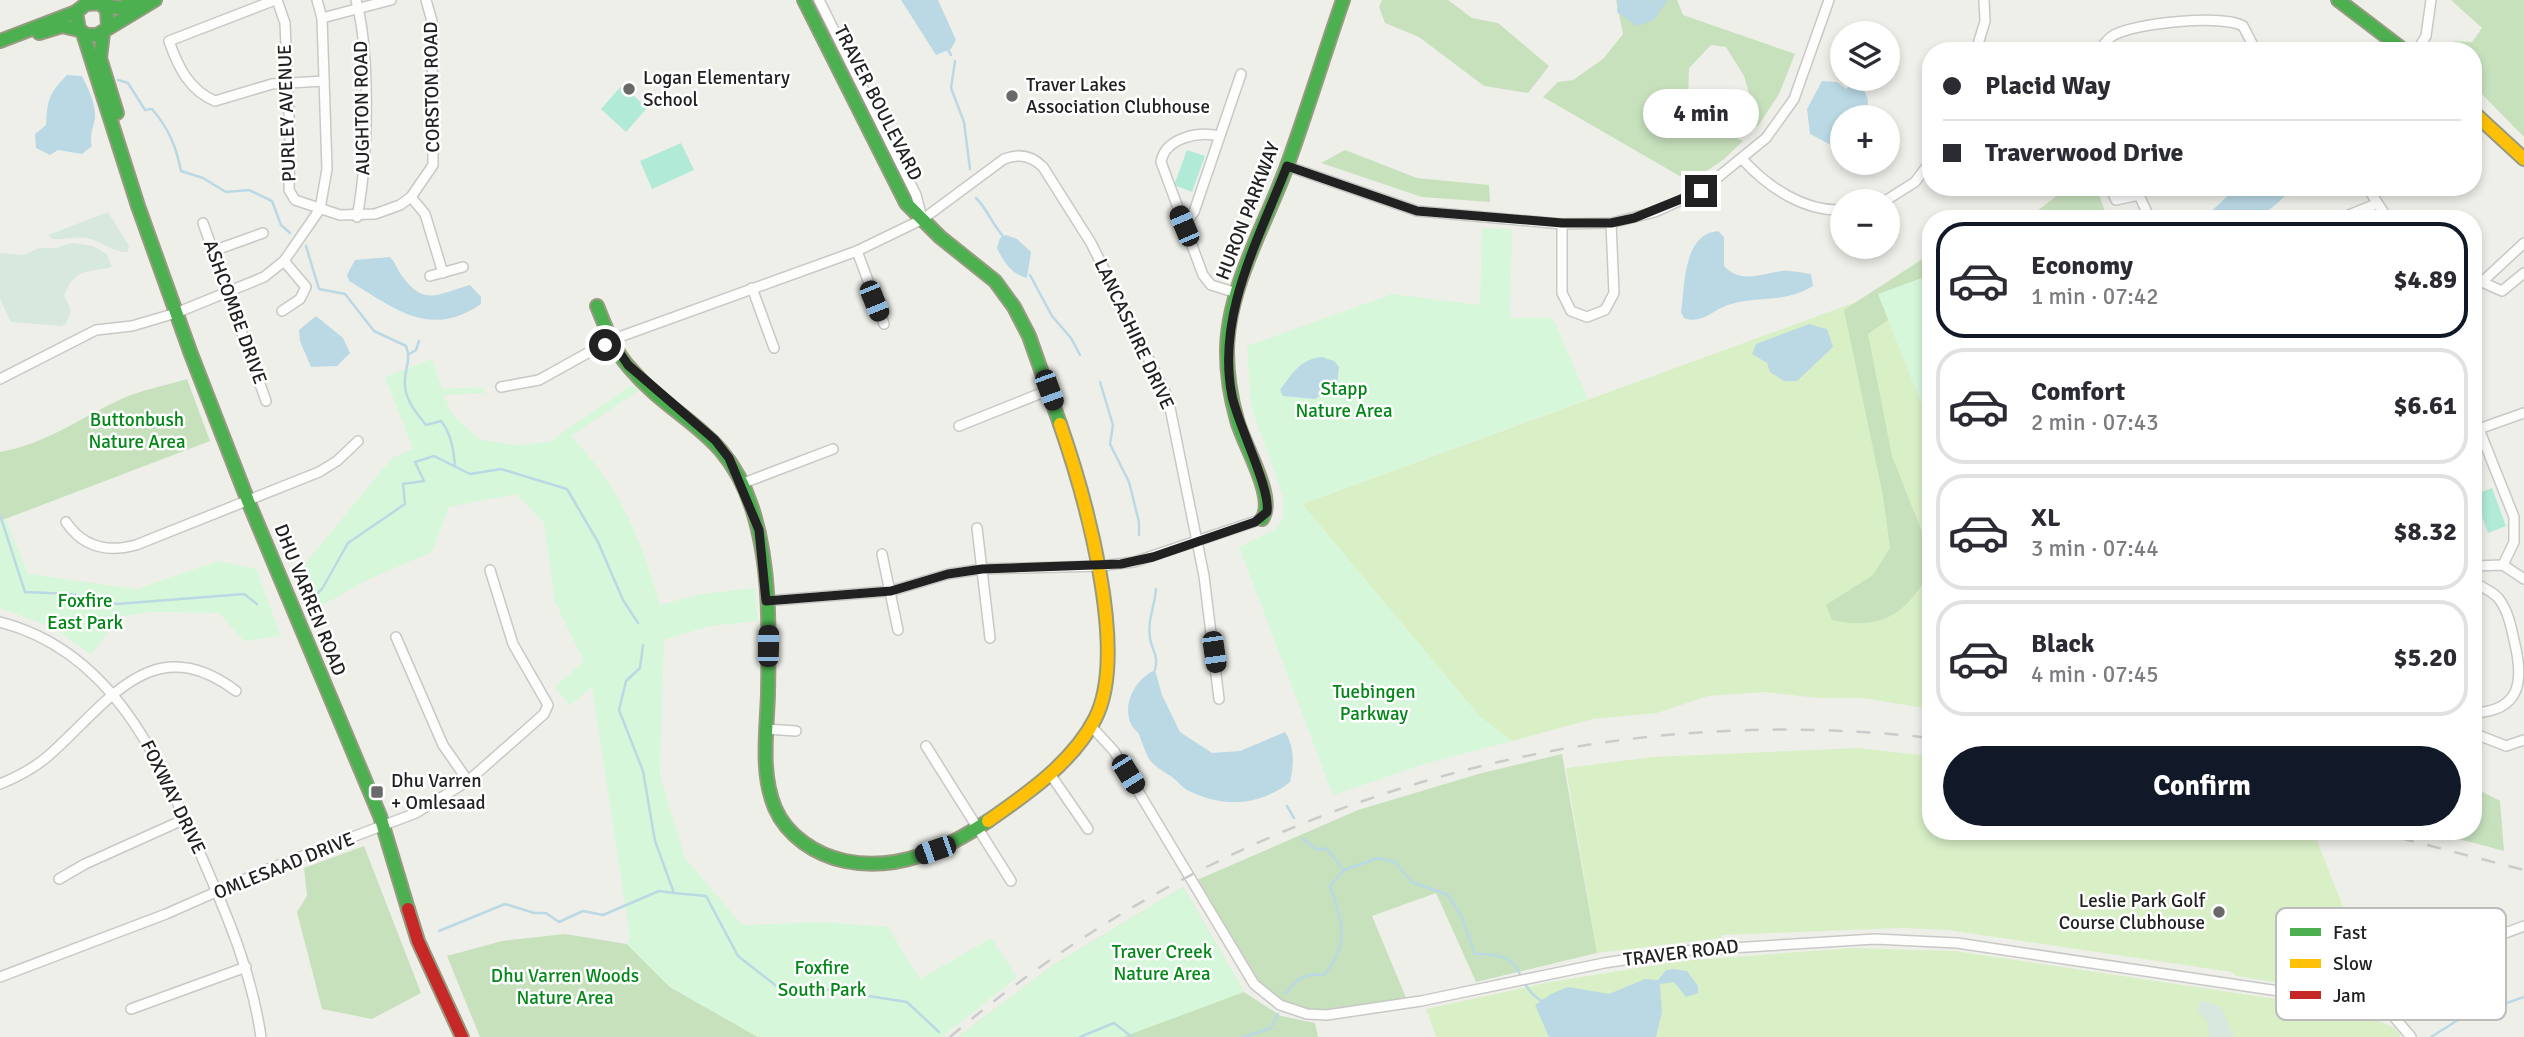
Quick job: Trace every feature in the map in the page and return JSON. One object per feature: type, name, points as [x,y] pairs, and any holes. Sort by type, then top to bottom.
[{"type":"street","points":[[0,42],[80,6],[101,3],[120,8],[136,0]]},
{"type":"street","points":[[0,42],[62,26],[93,36],[155,0]]},
{"type":"street","points":[[276,0],[169,41],[184,75],[196,91],[215,102],[272,84],[324,81]]},
{"type":"street","name":"PURLEY AVENUE","points":[[276,0],[285,23],[290,138],[289,190],[295,200],[320,209]]},
{"type":"street","points":[[0,379],[96,330],[132,326],[176,313],[264,277],[284,261],[320,209],[327,169],[322,18],[317,0]]},
{"type":"street","name":"AUGHTON ROAD","points":[[356,0],[364,66],[364,179],[357,217]]},
{"type":"street","points":[[322,18],[359,11],[391,0]]},
{"type":"street","name":"CORSTON ROAD","points":[[411,197],[433,164],[435,141],[432,21],[426,0]]},
{"type":"street","name":"TRAVER BOULEVARD","points":[[597,306],[611,340],[628,365],[715,440],[729,458],[759,530],[766,601],[766,774],[770,794],[784,824],[823,855],[859,864],[905,861],[935,850],[979,827],[1050,774],[1091,726],[1106,693],[1109,675],[1099,566],[1083,489],[1029,336],[995,281],[940,237],[906,202],[804,0]]},
{"type":"street","name":"TRAVER BOULEVARD","points":[[819,0],[916,195],[923,219]]},
{"type":"street","name":"HURON PARKWAY","points":[[1262,519],[1268,505],[1237,421],[1227,351],[1237,293],[1287,166],[1343,0]]},
{"type":"street","points":[[1287,166],[1417,211],[1562,223],[1611,223],[1655,212],[1701,191],[1743,160],[1766,138],[1794,99],[1829,0]]},
{"type":"street","points":[[1979,42],[1985,21],[1984,0]]},
{"type":"street","points":[[2338,0],[2393,42]]},
{"type":"street","points":[[2422,42],[2426,36],[2431,0]]},
{"type":"street","points":[[101,3],[109,16],[105,30]]},
{"type":"street","points":[[80,6],[81,32]]},
{"type":"street","points":[[2107,42],[2115,34],[2145,26],[2232,21],[2248,33],[2252,42]]},
{"type":"street","name":"DHU VARREN ROAD","points":[[105,30],[100,58],[114,99],[129,175]]},
{"type":"street","name":"DHU VARREN ROAD","points":[[81,32],[176,313],[248,501],[383,827],[418,941],[462,1037]]},
{"type":"street","points":[[1184,226],[1194,212],[1241,74]]},
{"type":"street","points":[[2482,120],[2524,159]]},
{"type":"street","points":[[1219,136],[1205,133],[1194,135],[1163,152],[1164,177],[1195,258],[1212,285],[1237,293]]},
{"type":"street","name":"LANCASHIRE DRIVE","points":[[501,387],[539,380],[611,340],[857,251],[923,219],[1004,159],[1025,156],[1043,167],[1091,243],[1168,398],[1198,542],[1219,699]]},
{"type":"street","points":[[1743,160],[1764,183],[1802,202],[1830,210]]},
{"type":"street","points":[[1900,192],[1915,182],[1922,173]]},
{"type":"street","points":[[2371,196],[2380,210]]},
{"type":"street","points":[[320,209],[357,217],[400,205],[411,197],[425,214],[443,273]]},
{"type":"street","points":[[2361,210],[2375,204]]},
{"type":"street","name":"ASHCOMBE DRIVE","points":[[203,223],[266,401]]},
{"type":"street","points":[[1562,223],[1562,293],[1571,311],[1587,317],[1605,310],[1614,293],[1611,223]]},
{"type":"street","points":[[213,251],[263,233]]},
{"type":"street","points":[[2482,280],[2524,243]]},
{"type":"street","points":[[857,251],[884,324]]},
{"type":"street","points":[[282,311],[300,299],[306,291],[304,282],[284,261]]},
{"type":"street","points":[[430,276],[463,267]]},
{"type":"street","points":[[2482,285],[2502,291],[2524,273]]},
{"type":"street","points":[[752,288],[774,348]]},
{"type":"street","points":[[959,426],[1049,390]]},
{"type":"street","points":[[2482,428],[2524,413]]},
{"type":"street","points":[[66,522],[84,543],[119,549],[150,541],[326,469],[358,441]]},
{"type":"street","points":[[2482,444],[2514,517],[2514,541],[2503,565]]},
{"type":"street","points":[[741,484],[833,449]]},
{"type":"street","points":[[766,601],[891,591],[948,574],[982,569],[1099,566],[1134,562],[1262,519]]},
{"type":"street","points":[[977,528],[990,638]]},
{"type":"street","points":[[882,554],[898,629]]},
{"type":"street","points":[[2482,566],[2503,565],[2524,579]]},
{"type":"street","name":"OMLESAAD DRIVE","points":[[0,977],[166,915],[216,892],[383,827],[439,800],[468,781],[544,714],[547,700],[525,669],[513,644],[490,570]]},
{"type":"street","points":[[2482,586],[2494,593],[2508,614],[2521,670],[2519,686],[2511,699],[2482,712]]},
{"type":"street","name":"FOXWAY DRIVE","points":[[0,622],[30,631],[62,648],[96,675],[161,764],[246,967],[261,1037]]},
{"type":"street","points":[[396,637],[443,745],[468,781]]},
{"type":"street","points":[[0,784],[40,763],[113,695],[140,674],[170,666],[202,671],[236,691]]},
{"type":"street","name":"TRAVER ROAD","points":[[1091,726],[1114,751],[1249,976],[1266,995],[1293,1011],[1327,1016],[1421,1001],[1640,956],[1725,946],[1875,939],[1924,940],[2276,991]]},
{"type":"street","points":[[766,729],[796,731]]},
{"type":"street","points":[[2482,737],[2506,746],[2524,740]]},
{"type":"street","points":[[926,746],[1012,881]]},
{"type":"street","points":[[1050,774],[1088,829]]},
{"type":"street","points":[[59,879],[85,864],[185,819]]},
{"type":"street","points":[[2506,933],[2524,926]]},
{"type":"street","points":[[131,1009],[246,967]]},
{"type":"street","name":"TRAVER ROAD","points":[[2397,1020],[2411,1037]]},
{"type":"green space","points":[[1382,0],[1448,0],[1472,18],[1498,23],[1549,66],[1528,93],[1484,86],[1419,37],[1385,23],[1379,7]]},
{"type":"green space","points":[[1616,0],[1677,0],[1683,15],[1795,54],[1779,94],[1758,126],[1740,121],[1737,111],[1751,100],[1744,76],[1726,47],[1711,45],[1689,68],[1688,102],[1709,125],[1743,141],[1723,160],[1690,182],[1543,97],[1558,82],[1573,80],[1603,59],[1623,34]]},
{"type":"green space","points":[[2451,0],[2524,0],[2524,137],[2482,94],[2482,42],[2472,42],[2482,28]]},
{"type":"green space","points":[[622,85],[647,108],[626,132],[601,109]]},
{"type":"green space","points":[[681,143],[694,170],[652,189],[640,161]]},
{"type":"green space","points":[[1187,150],[1205,156],[1192,192],[1174,185]]},
{"type":"green space","points":[[1345,150],[1417,178],[1489,185],[1490,202],[1422,197],[1321,163]]},
{"type":"green space","points":[[2056,196],[2099,196],[2105,210],[2039,210]]},
{"type":"green space","points":[[1482,228],[1512,229],[1510,318],[1553,318],[1588,399],[1302,504],[1480,717],[1512,741],[1428,763],[1333,795],[1239,547],[1276,529],[1283,519],[1283,496],[1251,406],[1247,346],[1392,294],[1480,305]]},
{"type":"green space","points":[[1922,259],[1922,365],[1910,342],[1888,320],[1868,334],[1892,456],[1922,532],[1922,584],[1901,609],[1878,621],[1865,623],[1832,620],[1826,605],[1873,575],[1890,548],[1883,496],[1844,310]]},
{"type":"green space","points":[[1922,278],[1922,405],[1878,294]]},
{"type":"green space","points":[[1878,294],[1922,405],[1922,708],[1862,698],[1818,698],[1764,692],[1708,696],[1657,713],[1593,719],[1512,741],[1480,717],[1302,504]]},
{"type":"green space","name":"Foxfire South Park","points":[[432,359],[442,389],[483,387],[485,393],[444,395],[452,414],[480,440],[517,445],[549,442],[631,385],[639,390],[571,436],[603,475],[627,514],[645,557],[660,605],[701,594],[755,588],[758,621],[710,626],[664,640],[660,776],[685,858],[742,925],[824,922],[888,927],[920,979],[991,938],[1017,977],[942,1037],[758,1037],[670,987],[627,944],[630,937],[592,687],[570,706],[555,687],[584,661],[555,602],[544,523],[516,494],[449,507],[432,552],[365,581],[313,611],[298,572],[392,458],[413,449],[385,377]]},
{"type":"green space","name":"Buttonbush Nature Area","points":[[187,379],[210,441],[0,521],[0,452],[47,437],[127,397]]},
{"type":"green space","points":[[2492,488],[2506,526],[2488,533],[2482,517],[2482,492]]},
{"type":"green space","name":"Foxfire East Park","points":[[6,519],[28,574],[137,589],[218,561],[256,569],[281,636],[244,641],[219,613],[151,612],[119,617],[91,655],[56,629],[0,608],[0,521]]},
{"type":"green space","points":[[1858,748],[1922,755],[1922,840],[2317,840],[2344,908],[2276,908],[2276,982],[2236,976],[2232,972],[1947,930],[1902,928],[1723,935],[1721,938],[1597,953],[1566,768],[1653,757]]},
{"type":"green space","points":[[1562,754],[1597,953],[1476,982],[1436,893],[1372,916],[1407,1000],[1353,1010],[1325,1012],[1299,1009],[1283,1002],[1253,973],[1239,954],[1197,880],[1358,810],[1482,773]]},
{"type":"green space","points":[[2482,792],[2500,801],[2504,851],[2462,840],[2482,840]]},
{"type":"green space","points":[[364,846],[421,993],[372,1019],[322,1009],[297,912],[307,896],[304,868]]},
{"type":"green space","name":"Traver Creek Nature Area","points":[[1183,887],[1244,992],[1281,1016],[1315,1023],[1318,1037],[958,1037],[1052,966]]},
{"type":"green space","name":"Traver Creek Nature Area","points":[[1183,887],[1244,992],[1123,1037],[958,1037],[1052,966]]},
{"type":"green space","name":"Dhu Varren Woods Nature Area","points":[[565,934],[627,944],[670,987],[758,1037],[480,1037],[447,956],[502,941]]},
{"type":"green space","points":[[1852,948],[1955,951],[2276,999],[2276,1020],[2376,1020],[2395,1028],[2401,1037],[1436,1037],[1426,1009],[1545,983],[1680,961]]},
{"type":"shaded area","points":[[108,212],[129,246],[128,252],[117,251],[86,238],[52,239],[48,235]]},
{"type":"shaded area","points":[[72,243],[93,246],[107,254],[112,267],[83,273],[73,280],[64,296],[71,310],[66,324],[60,326],[11,322],[0,299],[0,253],[23,255],[40,248],[56,248]]},
{"type":"shaded area","points":[[2201,1000],[2221,1007],[2234,1037],[2209,1037],[2208,1021],[2197,1011]]},
{"type":"water","points":[[901,0],[938,0],[956,40],[951,49],[936,55]]},
{"type":"water","points":[[1618,0],[1667,1],[1654,20],[1637,26],[1617,12]]},
{"type":"water","points":[[67,75],[82,76],[92,98],[95,113],[92,146],[82,154],[58,150],[50,155],[36,148],[35,134],[46,125],[50,97]]},
{"type":"water","points":[[1822,81],[1830,82],[1830,91],[1865,91],[1868,100],[1868,105],[1830,105],[1830,144],[1810,134],[1807,109]]},
{"type":"water","points":[[2227,196],[2284,196],[2268,210],[2213,210]]},
{"type":"water","points":[[1718,231],[1724,237],[1724,266],[1730,272],[1744,276],[1785,271],[1811,274],[1813,286],[1792,295],[1728,305],[1696,320],[1684,318],[1681,312],[1692,251],[1698,241],[1707,234]]},
{"type":"water","points":[[1006,235],[1017,239],[1031,252],[1027,278],[1009,267],[997,248],[1000,238]]},
{"type":"water","points":[[390,257],[410,286],[418,292],[433,296],[470,285],[481,297],[481,304],[445,319],[428,319],[396,309],[349,281],[347,275],[355,260]]},
{"type":"water","points":[[316,316],[343,338],[350,353],[337,366],[311,367],[300,341],[299,330]]},
{"type":"water","points":[[1809,324],[1827,329],[1833,347],[1797,381],[1784,381],[1770,372],[1767,363],[1752,354],[1756,344]]},
{"type":"water","points":[[1322,357],[1334,361],[1339,367],[1337,386],[1315,399],[1283,396],[1280,390],[1297,368],[1314,358]]},
{"type":"water","points":[[1155,670],[1162,695],[1180,732],[1212,753],[1240,751],[1285,732],[1293,757],[1290,782],[1254,800],[1228,802],[1189,791],[1154,765],[1131,724],[1128,708],[1136,686]]},
{"type":"water","points":[[1666,970],[1687,971],[1698,986],[1698,993],[1686,997],[1674,982],[1660,984],[1662,1012],[1656,1037],[1549,1037],[1535,1005],[1568,987],[1609,994],[1645,979],[1658,980]]},
{"type":"waterway","points":[[948,50],[951,55]]},
{"type":"waterway","points":[[955,61],[951,88],[964,122],[970,169]]},
{"type":"waterway","points":[[118,80],[128,83],[145,110],[152,109],[163,124],[174,146],[181,171],[203,178],[226,192],[249,190],[272,201],[281,225],[290,233]]},
{"type":"waterway","points":[[976,198],[1003,236]]},
{"type":"waterway","points":[[306,246],[319,289],[345,294],[374,331],[406,346],[407,397],[426,425],[441,421],[451,442],[455,467]]},
{"type":"waterway","points":[[1030,275],[1052,316],[1071,338],[1080,355]]},
{"type":"waterway","points":[[409,354],[416,350],[419,341]]},
{"type":"waterway","points":[[1100,382],[1113,425],[1110,444],[1129,482],[1139,522],[1139,535]]},
{"type":"waterway","points":[[308,603],[322,589],[348,543],[405,504],[403,484],[424,481],[415,462],[434,456],[470,474],[501,469],[567,489],[598,542],[623,600],[638,623]]},
{"type":"waterway","points":[[0,515],[25,592],[70,594],[117,604],[244,594],[257,604]]},
{"type":"waterway","points":[[1155,670],[1156,657],[1149,631],[1156,589]]},
{"type":"waterway","points":[[643,645],[640,668],[626,681],[619,710],[643,771],[655,841],[674,893],[706,896],[738,956],[784,992],[805,986],[907,1002],[939,1032]]},
{"type":"waterway","points":[[1287,806],[1294,818]]},
{"type":"waterway","points":[[1302,838],[1317,850],[1326,848],[1344,870]]},
{"type":"waterway","points":[[1285,994],[1302,978],[1324,975],[1338,953],[1342,932],[1330,886],[1344,870],[1378,858],[1395,862],[1412,882],[1448,895],[1461,915],[1475,954],[1493,955],[1513,963],[1526,986],[1543,1002]]},
{"type":"waterway","points":[[439,931],[505,904],[534,913],[546,913],[559,922],[583,911],[603,915],[659,891],[674,893]]},
{"type":"waterway","points":[[2506,1003],[2524,997]]},
{"type":"waterway","points":[[1244,1037],[1271,1028],[1278,1014]]},
{"type":"waterway","points":[[2431,1037],[2458,1020]]},
{"type":"waterway","points":[[1080,1037],[1114,1023],[1132,1037]]},
{"type":"railway","points":[[950,1037],[1055,956],[1168,887],[1286,831],[1409,786],[1536,754],[1666,735],[1798,730],[1922,738]]},
{"type":"railway","points":[[2408,840],[2524,870]]},
{"type":"traffic: fast","points":[[104,5],[120,8],[137,0]]},
{"type":"traffic: fast","points":[[108,27],[107,10],[100,3],[86,4],[76,12],[79,30],[87,35],[97,35],[155,0]]},
{"type":"traffic: fast","points":[[804,0],[906,203],[940,237],[995,281],[1014,307],[1029,336],[1060,424]]},
{"type":"traffic: fast","points":[[1262,519],[1265,510],[1262,485],[1240,430],[1231,395],[1227,360],[1229,328],[1240,280],[1287,166],[1343,0]]},
{"type":"traffic: fast","points":[[2338,0],[2393,42]]},
{"type":"traffic: fast","points":[[0,41],[76,12]]},
{"type":"traffic: fast","points":[[39,33],[62,26],[79,30]]},
{"type":"traffic: fast","points":[[83,33],[138,206],[191,354],[248,501],[380,816],[408,909]]},
{"type":"traffic: fast","points":[[103,33],[100,58],[117,113]]},
{"type":"traffic: fast","points":[[597,306],[610,338],[623,360],[647,386],[714,443],[741,481],[752,508],[763,553],[768,599],[765,751],[767,780],[780,818],[795,835],[813,849],[834,858],[864,864],[902,861],[920,856],[955,841],[988,821]]},
{"type":"traffic: slow","points":[[2482,120],[2524,159]]},
{"type":"traffic: slow","points":[[988,821],[1062,763],[1086,735],[1105,690],[1108,654],[1100,572],[1081,490],[1060,424]]},
{"type":"traffic: jam","points":[[408,909],[418,941],[462,1037]]},
{"type":"place","name":"Logan Elementary School","points":[[629,89]]},
{"type":"place","name":"Traver Lakes Association Clubhouse","points":[[1012,96]]},
{"type":"place","name":"Dhu Varren + Omlesaad","points":[[377,792]]},
{"type":"place","name":"Leslie Park Golf Course Clubhouse","points":[[2219,912]]},
{"type":"route","points":[[605,345],[611,340],[628,365],[715,440],[729,458],[759,530],[766,601],[891,591],[948,574],[982,569],[1121,564],[1153,557],[1255,522],[1262,519],[1267,512],[1266,496],[1237,421],[1227,351],[1237,293],[1287,166],[1417,211],[1562,223],[1611,223],[1634,218],[1655,212],[1701,191]]},
{"type":"park label","name":"Stapp Nature Area","points":[[1344,400]]},
{"type":"park label","name":"Tuebingen Parkway","points":[[1374,703]]}]
